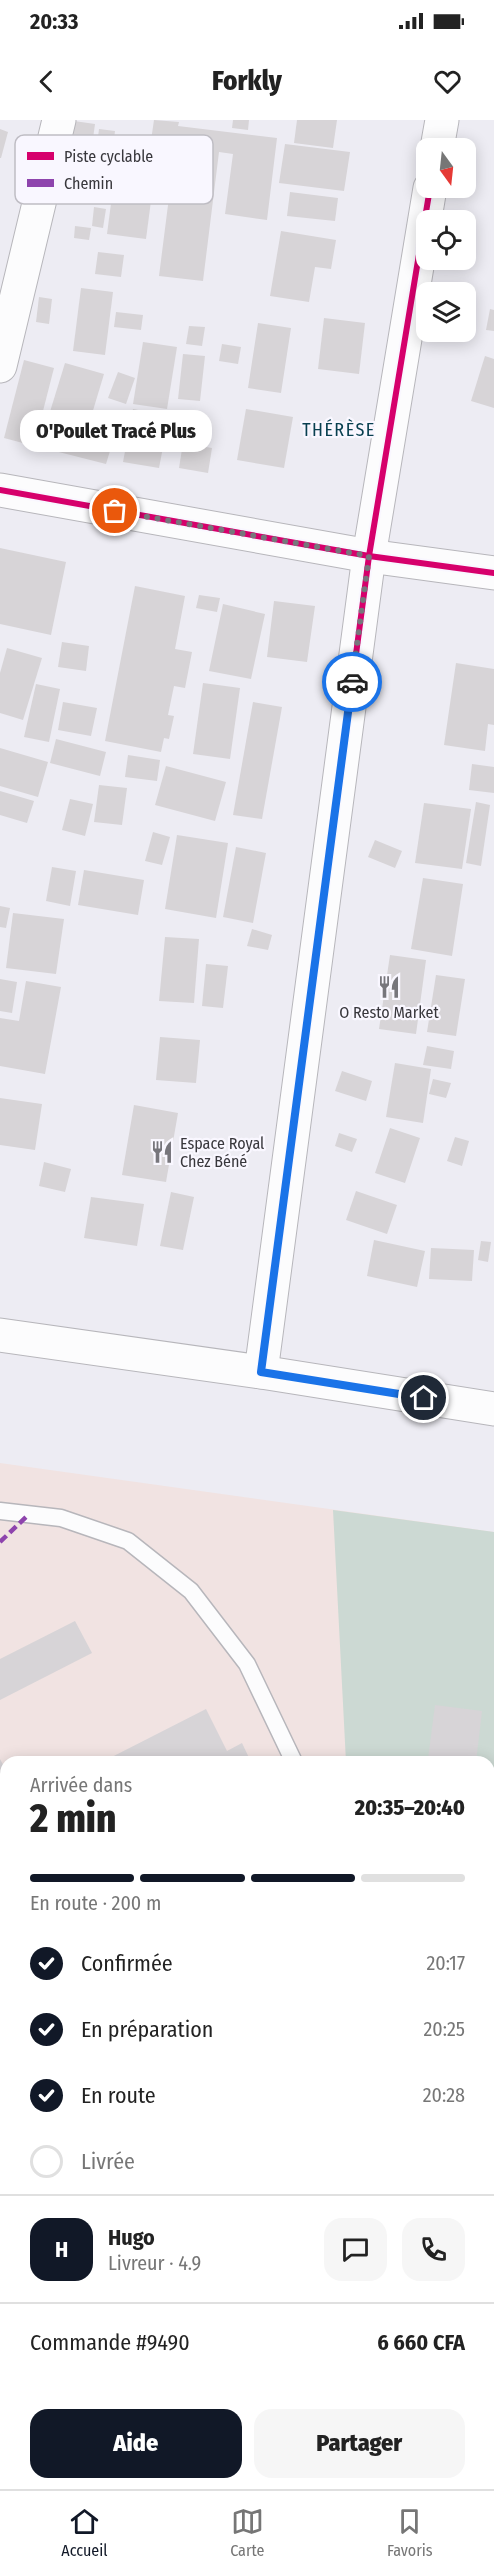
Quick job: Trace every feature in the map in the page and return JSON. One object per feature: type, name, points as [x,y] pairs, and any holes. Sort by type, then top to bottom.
[{"type":"street","points":[[55,135],[59,120]]},
{"type":"street","points":[[439,138],[442,120]]},
{"type":"street","points":[[261,1372],[369,556],[428,198]]},
{"type":"street","points":[[0,366],[39,204]]},
{"type":"street","points":[[0,490],[369,556],[494,573]]},
{"type":"street","points":[[0,1335],[261,1372],[494,1409]]},
{"type":"lane","points":[[0,1511],[61,1518],[128,1541],[190,1591],[247,1664],[291,1756]]},
{"type":"shaded area","points":[[0,1463],[494,1532],[494,1756],[0,1756]]},
{"type":"shaded area","points":[[333,1510],[494,1532],[494,1756],[346,1756]]},
{"type":"building","points":[[154,120],[179,122],[178,126],[277,138],[267,220],[225,214],[233,154],[219,152],[213,200],[213,135],[152,135]]},
{"type":"building","points":[[233,120],[249,120],[248,130],[232,128]]},
{"type":"building","points":[[297,120],[337,120],[333,148],[294,143]]},
{"type":"building","points":[[74,121],[95,124],[93,135],[72,135]]},
{"type":"building","points":[[0,129],[8,132],[1,158],[0,158]]},
{"type":"building","points":[[99,129],[115,131],[115,135],[98,135]]},
{"type":"building","points":[[285,144],[350,152],[344,191],[279,183]]},
{"type":"building","points":[[290,192],[338,198],[335,221],[287,216]]},
{"type":"building","points":[[111,204],[151,204],[146,239],[107,234]]},
{"type":"building","points":[[168,204],[213,204],[203,281],[159,276]]},
{"type":"building","points":[[94,207],[106,209],[103,228],[92,226]]},
{"type":"building","points":[[75,226],[91,228],[89,240],[74,238]]},
{"type":"building","points":[[281,231],[336,240],[331,269],[315,267],[309,302],[270,296]]},
{"type":"building","points":[[98,252],[124,255],[121,277],[95,274]]},
{"type":"building","points":[[81,288],[113,292],[105,355],[73,351]]},
{"type":"building","points":[[39,297],[52,299],[49,324],[36,322]]},
{"type":"building","points":[[490,309],[494,310],[494,331],[486,330]]},
{"type":"building","points":[[116,312],[143,315],[141,330],[114,327]]},
{"type":"building","points":[[324,318],[365,323],[359,374],[318,369]]},
{"type":"building","points":[[258,323],[291,328],[281,393],[248,388]]},
{"type":"building","points":[[189,326],[205,327],[202,346],[186,344]]},
{"type":"building","points":[[143,342],[177,347],[167,409],[133,404]]},
{"type":"building","points":[[222,344],[241,347],[238,364],[219,361]]},
{"type":"building","points":[[183,354],[205,356],[200,401],[178,399]]},
{"type":"building","points":[[485,356],[494,359],[494,408],[471,401]]},
{"type":"building","points":[[24,360],[54,368],[34,446],[4,438]]},
{"type":"building","points":[[65,363],[104,374],[88,427],[49,415]]},
{"type":"building","points":[[118,372],[135,378],[126,404],[108,398]]},
{"type":"building","points":[[133,409],[169,416],[159,468],[123,462]]},
{"type":"building","points":[[246,409],[293,417],[284,468],[237,460]]},
{"type":"building","points":[[46,420],[114,438],[106,464],[39,447]]},
{"type":"building","points":[[183,443],[212,448],[208,473],[179,468]]},
{"type":"building","points":[[0,548],[66,562],[51,635],[0,624]]},
{"type":"building","points":[[135,586],[185,596],[175,649],[192,652],[185,688],[174,686],[168,715],[174,716],[169,739],[164,738],[161,752],[105,741]]},
{"type":"building","points":[[199,595],[220,598],[217,612],[196,608]]},
{"type":"building","points":[[274,601],[315,606],[307,662],[267,657]]},
{"type":"building","points":[[223,604],[265,614],[251,679],[209,671]]},
{"type":"building","points":[[62,642],[89,646],[86,671],[58,667]]},
{"type":"building","points":[[7,648],[42,658],[23,720],[0,713],[0,673]]},
{"type":"building","points":[[456,663],[494,669],[494,725],[488,724],[485,751],[444,745]]},
{"type":"building","points":[[203,683],[240,688],[230,759],[193,754]]},
{"type":"building","points":[[36,684],[60,689],[49,742],[24,737]]},
{"type":"building","points":[[63,702],[97,708],[91,736],[58,730]]},
{"type":"building","points":[[253,702],[282,707],[262,819],[233,815]]},
{"type":"building","points":[[56,739],[106,752],[100,776],[50,763]]},
{"type":"building","points":[[0,748],[48,762],[38,797],[0,786]]},
{"type":"building","points":[[128,755],[160,760],[157,781],[125,777]]},
{"type":"building","points":[[472,764],[494,767],[494,793],[469,790]]},
{"type":"building","points":[[166,766],[226,782],[215,821],[155,805]]},
{"type":"building","points":[[99,785],[127,788],[122,825],[94,822]]},
{"type":"building","points":[[0,791],[34,801],[27,823],[0,815]]},
{"type":"building","points":[[70,799],[93,804],[85,836],[62,830]]},
{"type":"building","points":[[476,802],[490,805],[481,866],[466,863]]},
{"type":"building","points":[[424,803],[471,809],[462,869],[415,863]]},
{"type":"building","points":[[153,832],[170,837],[162,865],[145,861]]},
{"type":"building","points":[[177,835],[228,843],[216,918],[165,909]]},
{"type":"building","points":[[375,840],[402,851],[395,868],[368,857]]},
{"type":"building","points":[[236,847],[266,853],[253,923],[223,917]]},
{"type":"building","points":[[52,867],[76,871],[70,906],[46,901]]},
{"type":"building","points":[[84,870],[144,880],[138,915],[78,905]]},
{"type":"building","points":[[423,878],[463,884],[452,956],[411,949]]},
{"type":"building","points":[[0,906],[10,908],[6,928],[0,927]]},
{"type":"building","points":[[13,913],[64,919],[56,974],[6,968]]},
{"type":"building","points":[[252,929],[272,935],[268,950],[247,946]]},
{"type":"building","points":[[165,937],[199,939],[194,1003],[159,1001]]},
{"type":"building","points":[[390,955],[426,960],[416,1034],[379,1029]]},
{"type":"building","points":[[206,964],[228,966],[223,1008],[202,1006]]},
{"type":"building","points":[[436,975],[465,979],[456,1036],[427,1032]]},
{"type":"building","points":[[0,979],[17,982],[12,1013],[0,1011]]},
{"type":"building","points":[[26,981],[61,987],[45,1074],[0,1066],[0,1018],[19,1021]]},
{"type":"building","points":[[160,1037],[200,1040],[196,1083],[156,1080]]},
{"type":"building","points":[[427,1046],[454,1051],[451,1069],[423,1065]]},
{"type":"building","points":[[395,1063],[431,1069],[423,1123],[386,1117]]},
{"type":"building","points":[[342,1071],[372,1081],[366,1101],[335,1091]]},
{"type":"building","points":[[433,1079],[451,1083],[446,1098],[429,1094]]},
{"type":"building","points":[[0,1098],[42,1104],[35,1150],[0,1145]]},
{"type":"building","points":[[134,1105],[178,1113],[166,1182],[122,1175]]},
{"type":"building","points":[[390,1128],[420,1138],[405,1183],[375,1173]]},
{"type":"building","points":[[339,1133],[357,1139],[352,1152],[335,1146]]},
{"type":"building","points":[[455,1137],[469,1141],[462,1166],[447,1161]]},
{"type":"building","points":[[44,1162],[71,1169],[65,1192],[39,1186]]},
{"type":"building","points":[[356,1191],[397,1205],[387,1234],[346,1220]]},
{"type":"building","points":[[171,1192],[194,1197],[183,1250],[160,1246]]},
{"type":"building","points":[[91,1197],[144,1204],[137,1246],[84,1238]]},
{"type":"building","points":[[374,1240],[425,1251],[417,1287],[367,1276]]},
{"type":"building","points":[[481,1241],[491,1242],[488,1262],[478,1260]]},
{"type":"building","points":[[431,1248],[474,1250],[472,1281],[429,1279]]},
{"type":"building","points":[[75,1621],[92,1653],[0,1700],[0,1659]]},
{"type":"building","points":[[435,1705],[482,1711],[477,1756],[428,1756]]},
{"type":"building","points":[[206,1709],[227,1751],[242,1743],[248,1756],[211,1756],[114,1756]]},
{"type":"marked path","points":[[0,1542],[28,1515]]},
{"type":"cycle path","points":[[261,1372],[369,556],[428,198]]},
{"type":"cycle path","points":[[0,490],[369,556],[494,573]]},
{"type":"way so far","points":[[115,511],[369,556],[352,682]]},
{"type":"place","name":"O'Poulet Tracé Plus","points":[[115,511]]},
{"type":"place","name":"O Resto Market","points":[[389,987]]},
{"type":"place","name":"Espace Royal Chez Béné","points":[[162,1152]]},
{"type":"district","name":"THÉRÈSE","points":[[339,430]]},
{"type":"route","points":[[352,682],[261,1372],[424,1398]]}]
